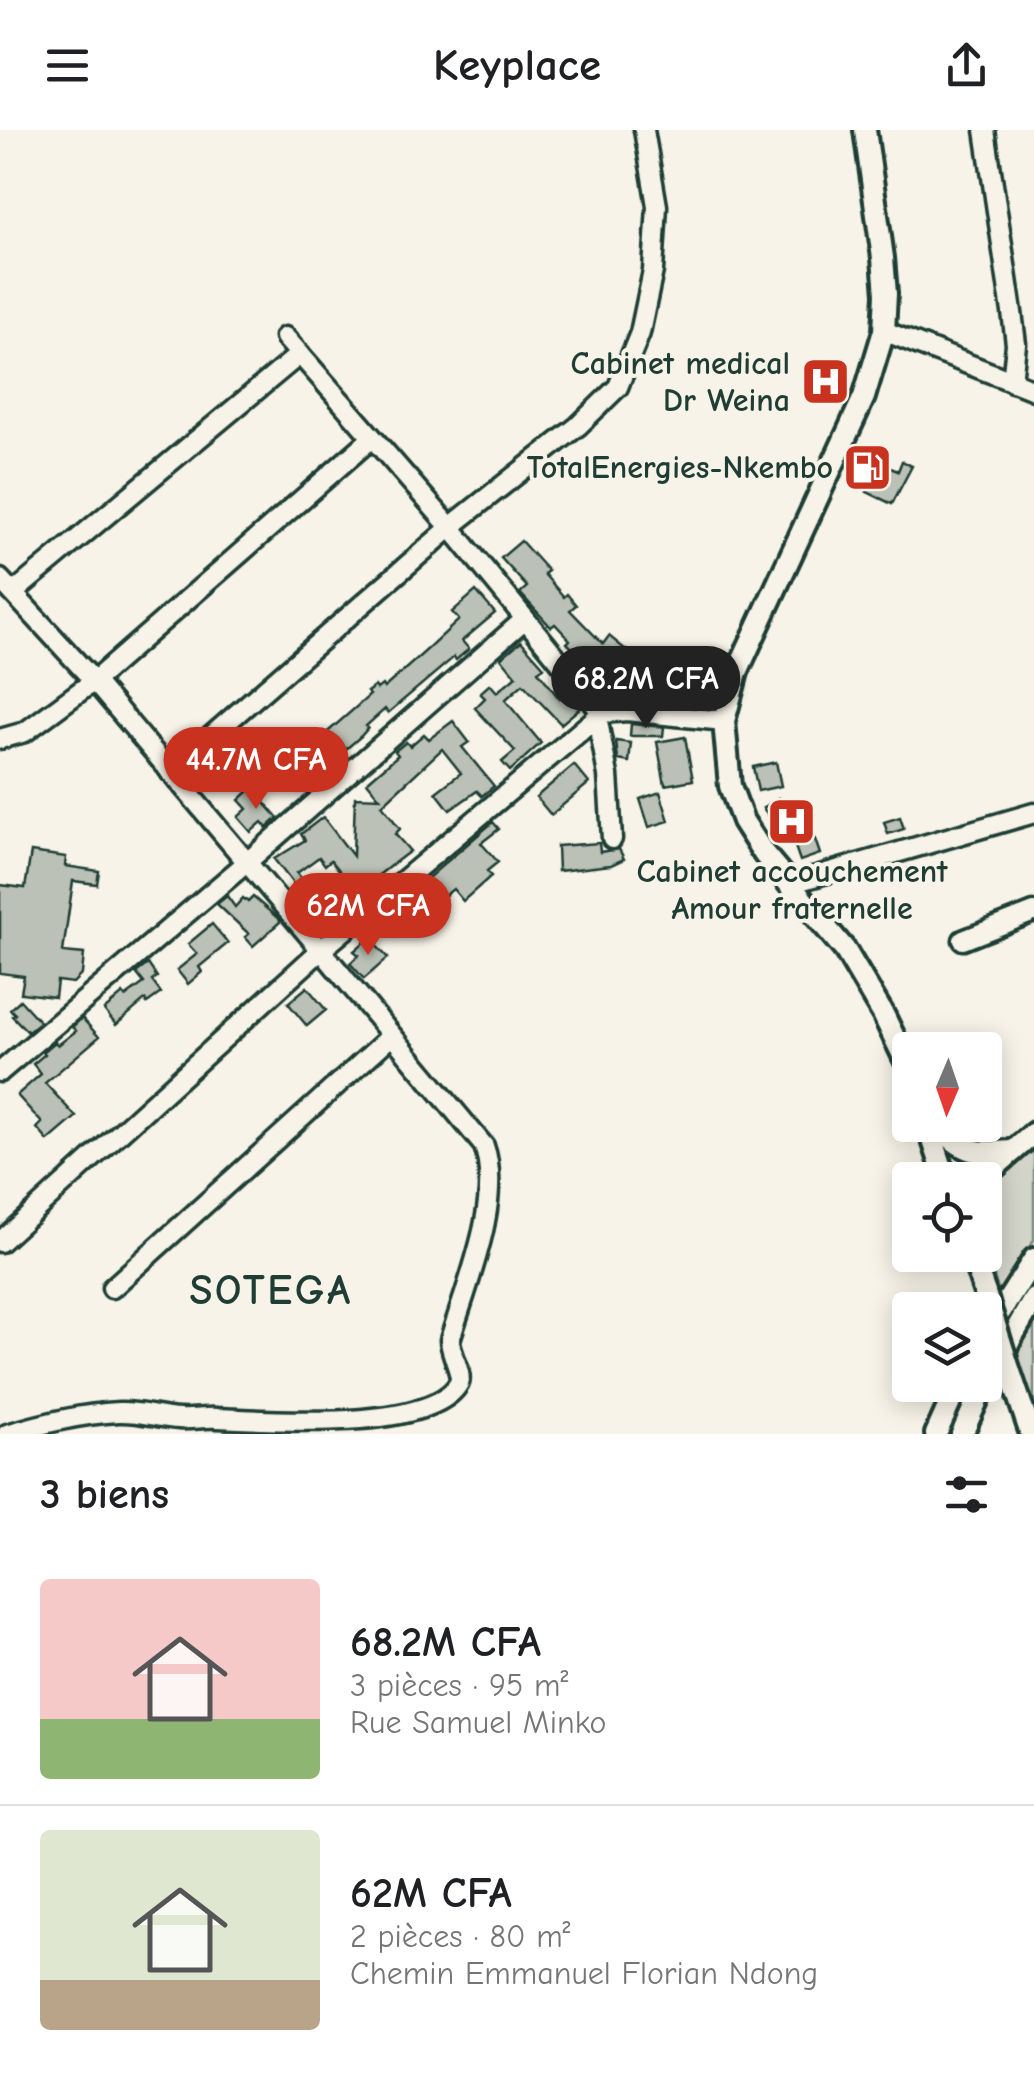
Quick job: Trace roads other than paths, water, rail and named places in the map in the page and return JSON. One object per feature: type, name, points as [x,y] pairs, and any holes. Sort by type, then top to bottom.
[{"type":"main road","points":[[865,130],[883,258],[884,331],[864,397],[736,672],[724,722],[727,769],[738,810],[764,854],[846,950],[892,1033]]},
{"type":"main road","points":[[1000,1162],[1034,1133]]},
{"type":"main road","points":[[955,1142],[968,1150],[1012,1151]]},
{"type":"main road","points":[[1002,1309],[1034,1259]]},
{"type":"main road","points":[[978,1272],[1008,1369],[1027,1405],[1031,1434]]},
{"type":"main road","points":[[1002,1353],[1034,1298]]},
{"type":"main road","points":[[936,1434],[950,1402]]},
{"type":"main road","points":[[962,1434],[976,1402]]},
{"type":"street","points":[[170,772],[451,528],[578,426],[618,386],[640,333],[653,271],[657,206],[644,130]]},
{"type":"street","points":[[985,130],[1014,328],[1012,382]]},
{"type":"street","points":[[884,331],[1034,390]]},
{"type":"street","points":[[284,337],[451,528],[600,714],[612,839]]},
{"type":"street","points":[[13,594],[300,354]]},
{"type":"street","points":[[0,739],[26,732],[94,681],[372,438]]},
{"type":"street","points":[[0,579],[94,681],[242,867],[320,950],[484,1146],[490,1179],[478,1251],[450,1340],[450,1353],[461,1374],[459,1382],[431,1405],[403,1414],[253,1422],[214,1417],[186,1420],[122,1412],[74,1416],[8,1434]]},
{"type":"street","points":[[0,1072],[525,619]]},
{"type":"street","points":[[0,1242],[320,950],[600,714],[627,711],[724,722]]},
{"type":"street","points":[[789,884],[1034,814]]},
{"type":"street","points":[[963,940],[1034,912]]},
{"type":"street","points":[[112,1288],[390,1036]]},
{"type":"place","name":"Cabinet medical Dr Weina","points":[[825,381]]},
{"type":"place","name":"TotalEnergies-Nkembo","points":[[868,467]]},
{"type":"place","name":"Cabinet accouchement Amour fraternelle","points":[[792,821]]},
{"type":"district","name":"SOTEGA","points":[[271,1290]]}]
